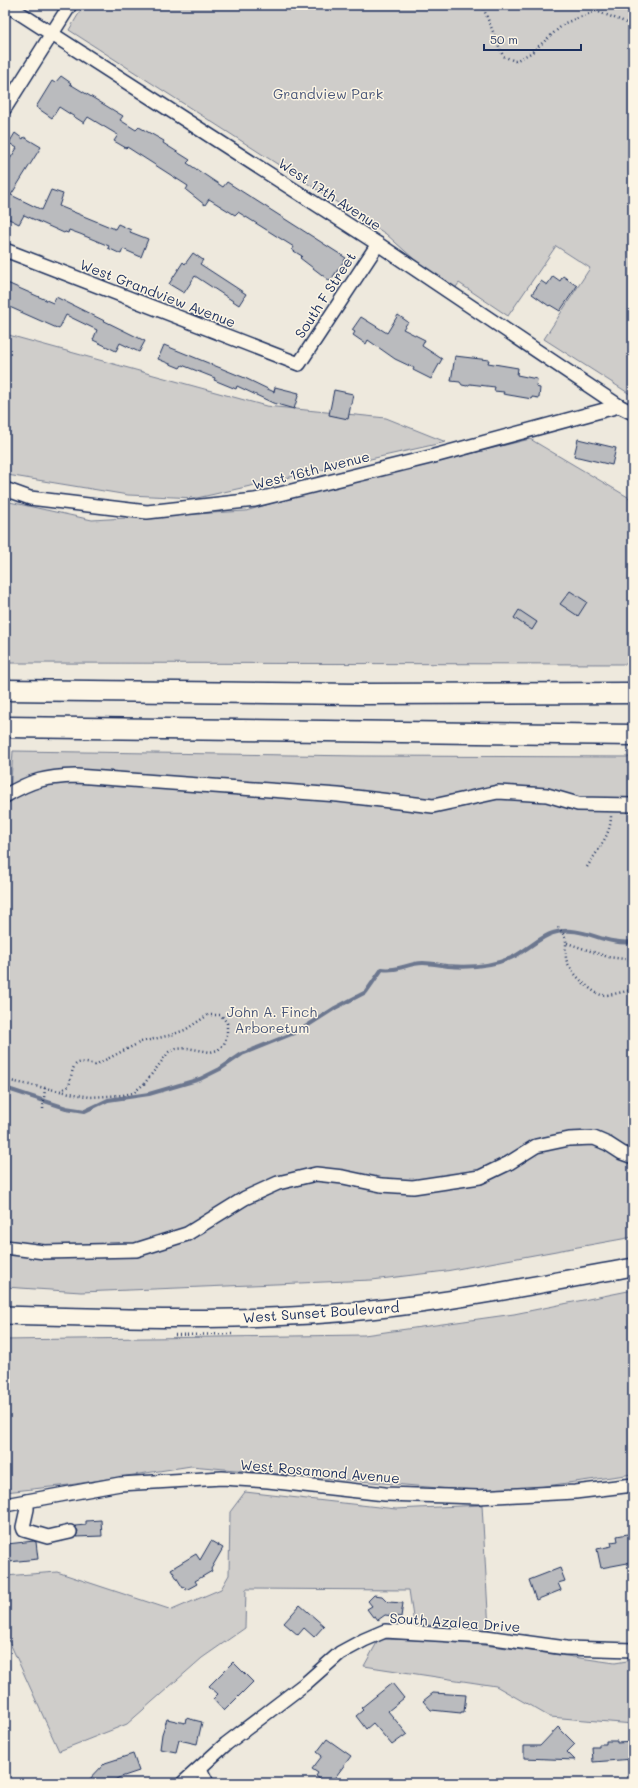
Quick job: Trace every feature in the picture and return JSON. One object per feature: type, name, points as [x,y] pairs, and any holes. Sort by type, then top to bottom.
[{"type":"highway","points":[[5,690],[351,694],[633,693]]},
{"type":"highway","points":[[5,727],[633,735]]},
{"type":"main road","name":"West Sunset Boulevard","points":[[5,1316],[251,1319],[369,1310],[453,1299],[633,1267]]},
{"type":"street","name":"West 17th Avenue","points":[[7,5],[378,244],[619,406],[633,413]]},
{"type":"street","points":[[5,108],[70,5]]},
{"type":"street","name":"South F Street","points":[[299,364],[378,244]]},
{"type":"street","name":"West Grandview Avenue","points":[[5,250],[299,364]]},
{"type":"street","name":"West 16th Avenue","points":[[5,489],[30,498],[147,512],[255,500],[434,456],[619,406]]},
{"type":"street","points":[[5,796],[25,784],[48,777],[76,776],[338,795],[433,806],[498,792],[547,795],[578,804],[633,805]]},
{"type":"street","points":[[5,1247],[44,1252],[136,1250],[187,1234],[245,1198],[278,1183],[316,1174],[343,1177],[381,1185],[413,1187],[480,1177],[509,1163],[536,1146],[569,1139],[594,1138],[608,1144],[622,1153],[633,1157]]},
{"type":"street","name":"West Rosamond Avenue","points":[[5,1505],[120,1484],[222,1478],[268,1481],[385,1494],[478,1497],[574,1492],[633,1485]]},
{"type":"street","points":[[27,1501],[27,1509],[23,1527],[24,1530],[48,1537],[70,1532]]},
{"type":"street","name":"South Azalea Drive","points":[[183,1783],[226,1744],[306,1683],[340,1653],[385,1631],[486,1637],[566,1648],[633,1650]]},
{"type":"street","points":[[200,1768],[207,1783]]},
{"type":"path","points":[[482,5],[503,56],[515,61],[531,53],[565,23],[596,11],[633,25]]},
{"type":"path","points":[[587,867],[604,842],[611,821]]},
{"type":"path","points":[[558,927],[565,936],[567,944],[566,959],[576,975],[588,987],[602,995],[633,990]]},
{"type":"path","points":[[567,944],[608,957],[633,960]]},
{"type":"path","points":[[5,1080],[90,1097],[134,1093],[144,1084],[169,1052],[176,1049],[187,1048],[210,1052],[218,1050],[224,1044],[227,1035],[227,1024],[221,1015],[208,1015],[185,1030],[171,1036],[141,1042],[95,1065],[78,1062],[73,1066],[69,1086],[61,1090]]},
{"type":"path","points":[[43,1109],[45,1088]]},
{"type":"green space","name":"Grandview Park","points":[[84,5],[633,5],[633,396],[544,339],[590,268],[556,246],[508,316],[459,283],[452,293],[386,234],[69,30]]},
{"type":"green space","points":[[5,334],[266,406],[386,418],[446,442],[197,498],[128,495],[7,475],[5,474]]},
{"type":"green space","points":[[530,439],[633,500],[633,664],[5,663],[5,501],[92,520],[246,511],[279,501]]},
{"type":"green space","name":"John A. Finch Arboretum","points":[[13,751],[360,756],[633,757],[633,1237],[446,1271],[372,1280],[81,1292],[5,1287],[5,800],[10,793]]},
{"type":"green space","points":[[633,1290],[633,1474],[495,1493],[191,1466],[69,1485],[5,1492],[5,1340],[364,1335],[514,1314]]},
{"type":"green space","points":[[245,1492],[396,1509],[482,1505],[489,1630],[414,1624],[409,1590],[246,1589],[245,1628],[202,1658],[127,1724],[59,1751],[9,1641],[5,1643],[5,1576],[57,1572],[172,1610],[221,1589],[229,1575],[230,1512]]},
{"type":"green space","points":[[379,1639],[439,1641],[615,1663],[633,1660],[633,1724],[550,1717],[496,1686],[364,1666]]},
{"type":"building","points":[[61,76],[71,83],[70,84],[123,116],[120,120],[136,130],[139,127],[164,141],[163,143],[190,160],[187,163],[223,187],[227,182],[346,258],[330,281],[300,258],[302,256],[292,250],[294,247],[238,212],[235,215],[209,199],[205,205],[186,190],[188,186],[127,147],[126,148],[114,141],[118,135],[88,117],[84,123],[59,107],[52,118],[36,107],[52,81],[55,83]]},
{"type":"building","points":[[15,133],[23,139],[24,137],[41,147],[11,195],[42,210],[51,190],[63,194],[59,206],[115,229],[118,224],[131,230],[130,232],[148,239],[141,257],[123,249],[121,254],[108,248],[109,246],[80,234],[69,230],[68,233],[64,233],[24,215],[19,224],[5,217],[5,167],[17,148],[9,143]]},
{"type":"building","points":[[193,253],[203,260],[200,264],[246,294],[239,305],[195,276],[184,293],[169,284],[183,262],[185,264]]},
{"type":"building","points":[[553,276],[560,281],[563,276],[577,286],[560,311],[550,305],[549,306],[532,294],[541,281],[547,285]]},
{"type":"building","points":[[5,282],[53,303],[56,297],[145,341],[139,352],[120,343],[116,351],[93,340],[97,330],[66,315],[59,329],[5,305]]},
{"type":"building","points":[[398,315],[408,322],[403,329],[425,340],[422,346],[442,359],[431,379],[413,370],[414,368],[395,359],[368,340],[366,344],[353,335],[355,332],[352,330],[361,317],[387,333]]},
{"type":"building","points":[[164,345],[245,378],[274,392],[275,387],[299,393],[294,409],[273,403],[237,386],[236,389],[214,380],[215,378],[182,365],[180,368],[158,359]]},
{"type":"building","points":[[455,356],[489,360],[488,363],[518,368],[517,375],[537,379],[536,387],[540,388],[539,398],[532,397],[532,399],[503,394],[504,392],[494,391],[495,387],[470,384],[467,386],[462,385],[460,382],[451,381]]},
{"type":"building","points":[[334,390],[353,394],[348,419],[329,415]]},
{"type":"building","points":[[578,439],[616,448],[612,465],[574,456]]},
{"type":"building","points":[[570,591],[587,602],[578,616],[560,604]]},
{"type":"building","points":[[519,610],[537,622],[532,630],[514,618]]},
{"type":"building","points":[[101,1520],[102,1536],[76,1537],[78,1531],[75,1526],[86,1525],[86,1521]]},
{"type":"building","points":[[633,1533],[633,1562],[601,1568],[597,1549],[612,1546],[611,1542],[618,1541],[617,1536]]},
{"type":"building","points":[[211,1541],[223,1548],[211,1569],[212,1571],[195,1581],[197,1584],[186,1590],[185,1587],[183,1588],[171,1569],[196,1554],[200,1560]]},
{"type":"building","points":[[36,1542],[38,1559],[9,1562],[7,1544]]},
{"type":"building","points":[[560,1568],[565,1581],[558,1583],[561,1590],[536,1600],[529,1580]]},
{"type":"building","points":[[374,1595],[382,1596],[388,1602],[403,1603],[401,1617],[385,1615],[378,1620],[375,1616],[373,1617],[367,1609],[372,1606],[368,1601]]},
{"type":"building","points":[[300,1605],[324,1626],[314,1637],[304,1628],[298,1635],[284,1623]]},
{"type":"building","points":[[233,1662],[253,1682],[224,1711],[213,1699],[218,1694],[209,1686]]},
{"type":"building","points":[[392,1683],[404,1698],[388,1711],[407,1734],[392,1745],[373,1723],[366,1729],[356,1716],[363,1710],[361,1708]]},
{"type":"building","points":[[433,1693],[466,1695],[464,1712],[431,1710],[423,1701]]},
{"type":"building","points":[[186,1718],[202,1722],[197,1744],[179,1740],[176,1752],[160,1749],[162,1734],[167,1719],[185,1723]]},
{"type":"building","points":[[558,1727],[575,1744],[567,1752],[575,1760],[524,1758],[524,1746],[540,1746]]},
{"type":"building","points":[[327,1739],[351,1756],[331,1783],[325,1783],[316,1776],[318,1773],[312,1769],[322,1756],[317,1752]]},
{"type":"building","points":[[606,1741],[617,1741],[617,1743],[633,1742],[633,1759],[593,1762],[592,1747],[599,1747],[599,1744],[606,1744]]},
{"type":"building","points":[[133,1754],[139,1771],[118,1778],[110,1783],[86,1783],[105,1763]]},
{"type":"waterway","points":[[5,1088],[66,1108],[85,1111],[108,1100],[149,1094],[200,1079],[220,1069],[242,1054],[299,1031],[335,1008],[366,992],[382,969],[387,970],[418,963],[456,967],[488,965],[511,958],[548,935],[564,931],[584,933],[612,941],[633,942]]}]
